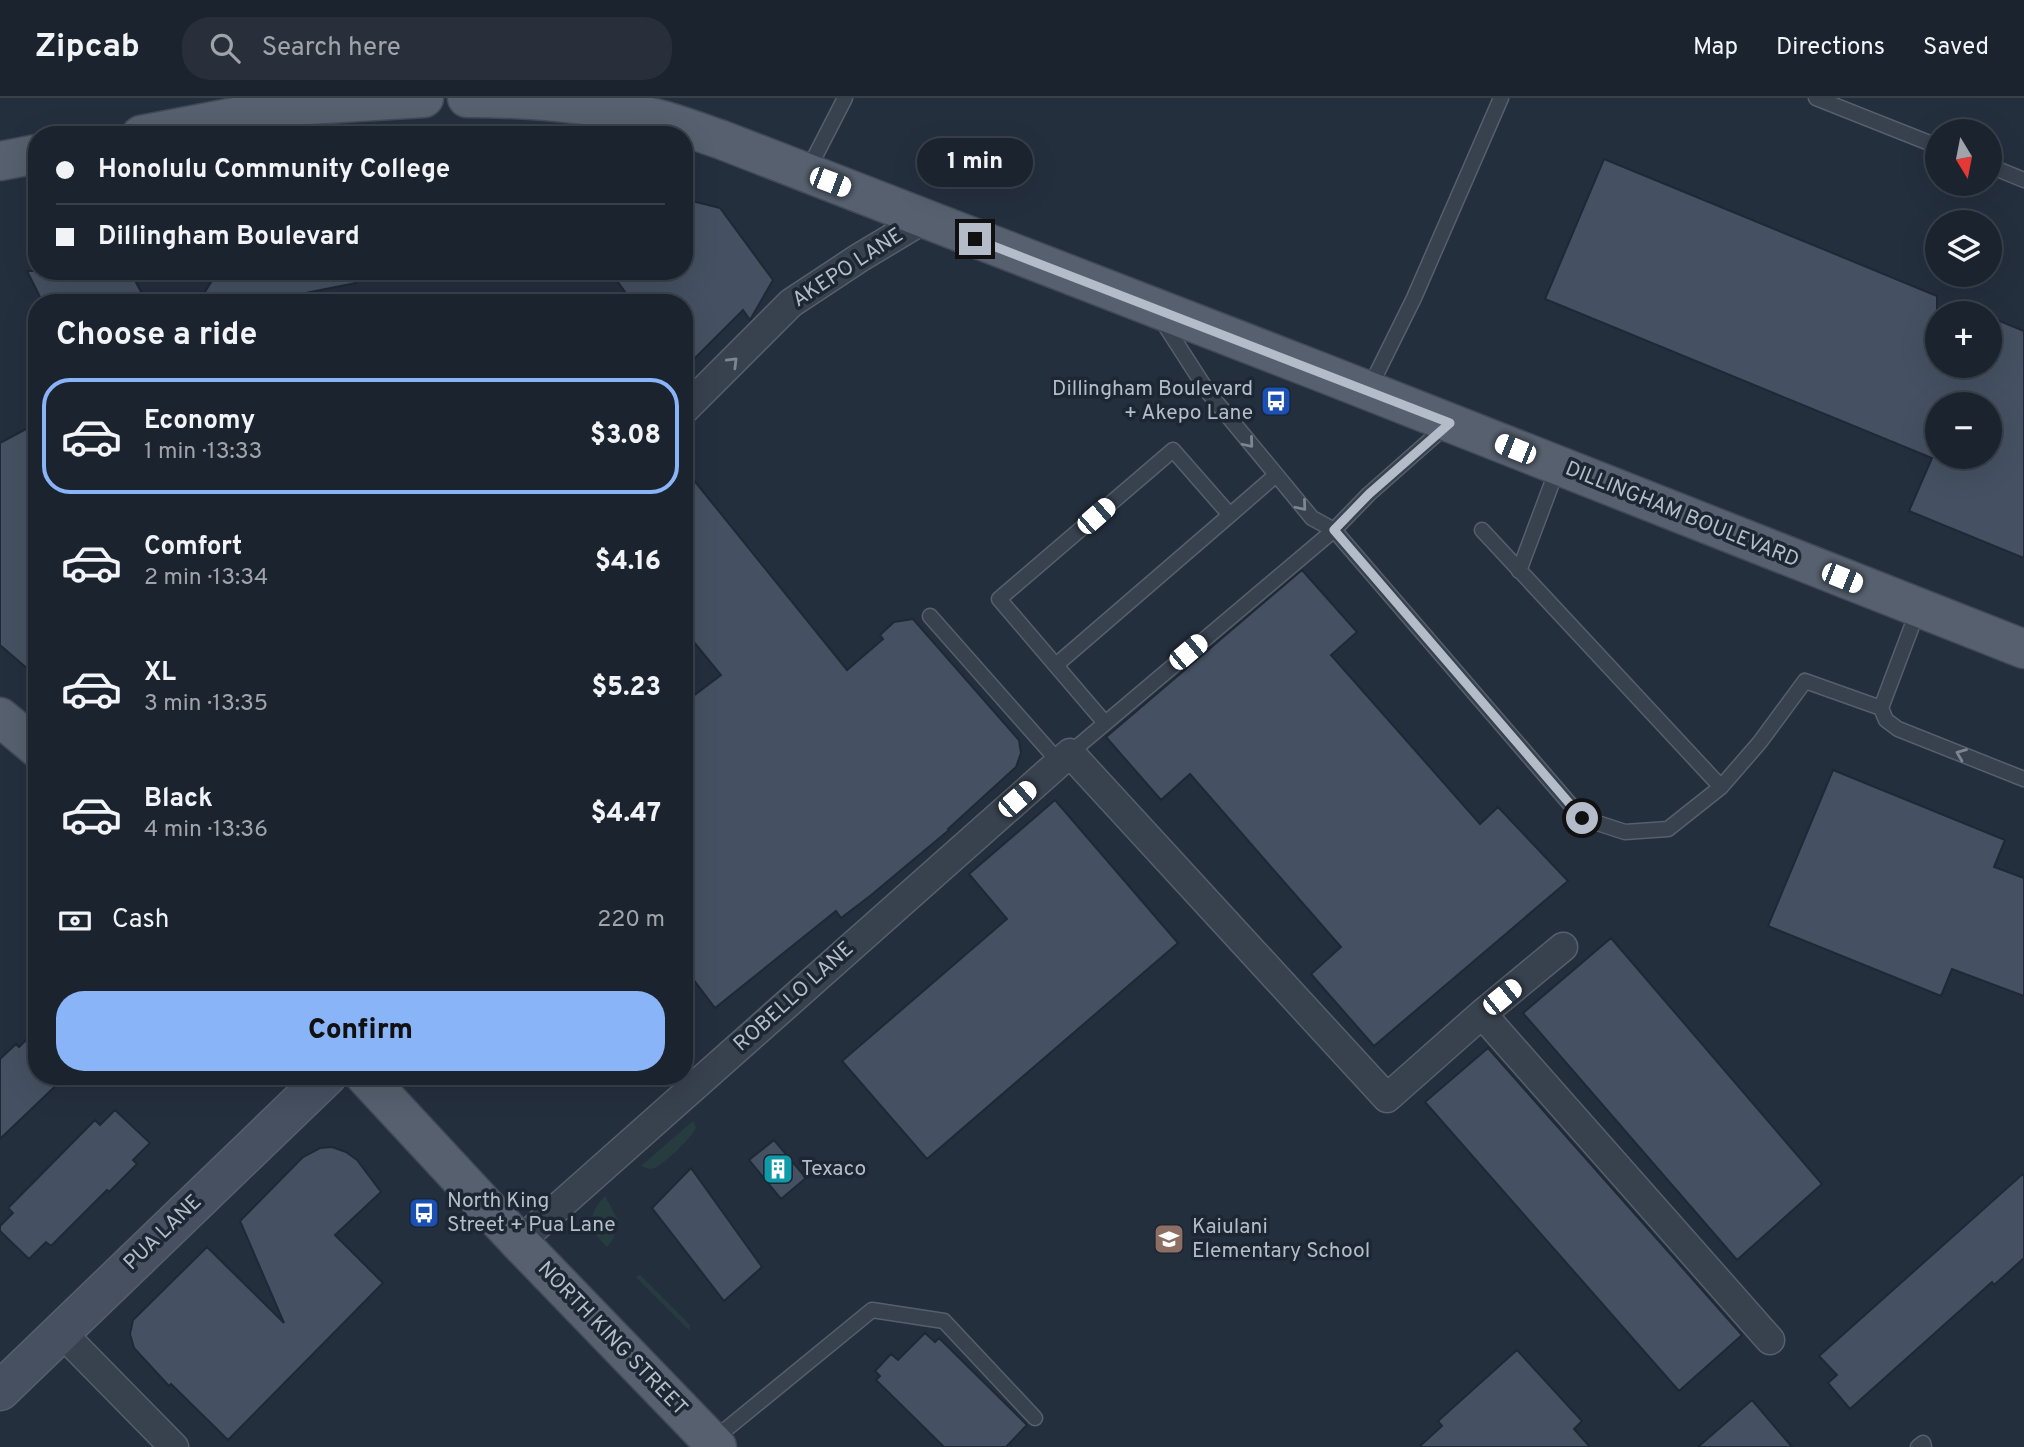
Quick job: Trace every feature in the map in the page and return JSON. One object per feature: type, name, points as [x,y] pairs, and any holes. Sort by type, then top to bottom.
[{"type":"main road","points":[[182,126],[291,102],[424,98]]},
{"type":"main road","name":"DILLINGHAM BOULEVARD","points":[[467,98],[504,98],[580,105],[652,117],[679,126]]},
{"type":"main road","name":"DILLINGHAM BOULEVARD","points":[[693,130],[1368,390],[2024,649]]},
{"type":"main road","points":[[0,161],[28,156]]},
{"type":"main road","points":[[0,717],[28,740]]},
{"type":"main road","name":"NORTH KING STREET","points":[[373,1085],[519,1242],[714,1444]]},
{"type":"street","name":"AKEPO LANE","points":[[693,401],[791,303],[924,219]]},
{"type":"street","points":[[1064,757],[1387,1098],[1563,947]]},
{"type":"street","name":"ROBELLO LANE","points":[[519,1242],[1064,757]]},
{"type":"street","points":[[1482,1014],[1770,1340]]},
{"type":"street","name":"PUA LANE","points":[[0,1391],[318,1085]]},
{"type":"street","points":[[61,1332],[174,1447]]},
{"type":"lane","points":[[806,173],[845,98]]},
{"type":"lane","points":[[1368,390],[1414,298],[1501,98]]},
{"type":"lane","points":[[1816,98],[1925,141]]},
{"type":"lane","points":[[2002,171],[2024,180]]},
{"type":"lane","points":[[1153,307],[1208,392],[1276,475],[1312,517],[1334,530],[1582,818],[1625,831],[1668,829],[1721,787],[1760,742],[1805,681],[1881,708]]},
{"type":"lane","points":[[930,616],[1064,757],[1334,530],[1369,494],[1450,423]]},
{"type":"lane","points":[[1105,723],[999,599],[1173,450],[1230,516]]},
{"type":"lane","points":[[1519,571],[1559,466]]},
{"type":"lane","points":[[1056,665],[1276,475]]},
{"type":"lane","points":[[1482,530],[1721,787]]},
{"type":"lane","points":[[1919,608],[1881,708],[1886,720],[1898,729],[2024,779]]},
{"type":"lane","points":[[714,1444],[872,1310],[944,1321],[1035,1418]]},
{"type":"lane","points":[[1918,1447],[1923,1443],[1924,1447]]},
{"type":"green space","points":[[693,1121],[696,1127],[694,1131],[669,1157],[652,1169],[641,1166]]},
{"type":"green space","points":[[605,1196],[618,1220],[613,1239],[607,1247],[596,1234],[592,1222],[595,1210]]},
{"type":"green space","points":[[640,1275],[690,1325],[689,1330],[636,1277]]},
{"type":"building","points":[[1604,159],[1937,296],[1937,301],[1925,301],[1925,378],[2002,378],[2002,322],[2024,331],[2024,558],[1909,511],[1927,469],[2002,469],[2002,392],[1925,392],[1925,455],[1545,299]]},
{"type":"building","points":[[693,201],[720,208],[773,280],[750,320],[743,310],[693,360],[693,294],[627,294],[616,280],[693,280]]},
{"type":"building","points":[[32,280],[135,280],[142,294],[38,294]]},
{"type":"building","points":[[212,280],[356,280],[356,283],[300,294],[204,294]]},
{"type":"building","points":[[28,428],[28,669],[0,645],[0,443]]},
{"type":"building","points":[[693,479],[847,670],[883,639],[880,635],[894,622],[913,619],[1019,740],[1021,753],[1016,767],[949,830],[870,896],[841,918],[836,911],[715,1008],[693,979],[693,696],[721,675],[693,641]]},
{"type":"building","points":[[1302,570],[1357,632],[1331,655],[1480,824],[1498,807],[1568,881],[1374,1046],[1311,974],[1341,947],[1190,774],[1161,800],[1106,737]]},
{"type":"building","points":[[1833,770],[2005,840],[1994,867],[2024,878],[2024,996],[1952,969],[1941,996],[1768,926]]},
{"type":"building","points":[[1055,800],[1178,943],[927,1159],[842,1061],[1007,919],[969,874]]},
{"type":"building","points":[[1611,938],[1822,1184],[1737,1260],[1523,1013]]},
{"type":"building","points":[[28,1038],[28,1085],[57,1085],[0,1139],[0,1059],[16,1044],[19,1047]]},
{"type":"building","points":[[1488,1048],[1742,1335],[1679,1391],[1425,1102]]},
{"type":"building","points":[[115,1110],[150,1143],[133,1160],[137,1164],[109,1192],[107,1190],[51,1246],[46,1242],[29,1259],[0,1231],[0,1226],[13,1213],[8,1208],[95,1120],[100,1125]]},
{"type":"building","name":"Texaco","points":[[774,1140],[806,1178],[781,1199],[749,1160]]},
{"type":"building","points":[[332,1147],[357,1160],[381,1192],[335,1235],[383,1283],[228,1440],[171,1384],[169,1386],[134,1348],[130,1334],[133,1320],[207,1247],[284,1323],[240,1221],[303,1157],[320,1148]]},
{"type":"building","points":[[691,1168],[762,1267],[724,1301],[652,1208]]},
{"type":"building","points":[[2024,1173],[2024,1258],[1994,1285],[1992,1282],[1850,1409],[1828,1383],[1837,1375],[1819,1356]]},
{"type":"building","points":[[925,1333],[935,1342],[939,1338],[1027,1425],[1006,1447],[944,1447],[876,1380],[880,1376],[875,1371],[891,1354],[898,1360]]},
{"type":"building","points":[[1517,1350],[1582,1421],[1574,1429],[1590,1447],[1419,1447],[1442,1426],[1438,1421]]},
{"type":"building","points":[[1752,1400],[1792,1447],[1698,1447]]},
{"type":"place","name":"Dillingham Boulevard + Akepo Lane","points":[[1276,401]]},
{"type":"place","name":"Texaco","points":[[778,1169]]},
{"type":"place","name":"North King Street + Pua Lane","points":[[424,1213]]},
{"type":"place","name":"Kaiulani Elementary School","points":[[1169,1239]]},
{"type":"route","points":[[975,239],[1450,423],[1369,494],[1334,530],[1582,818]]}]
